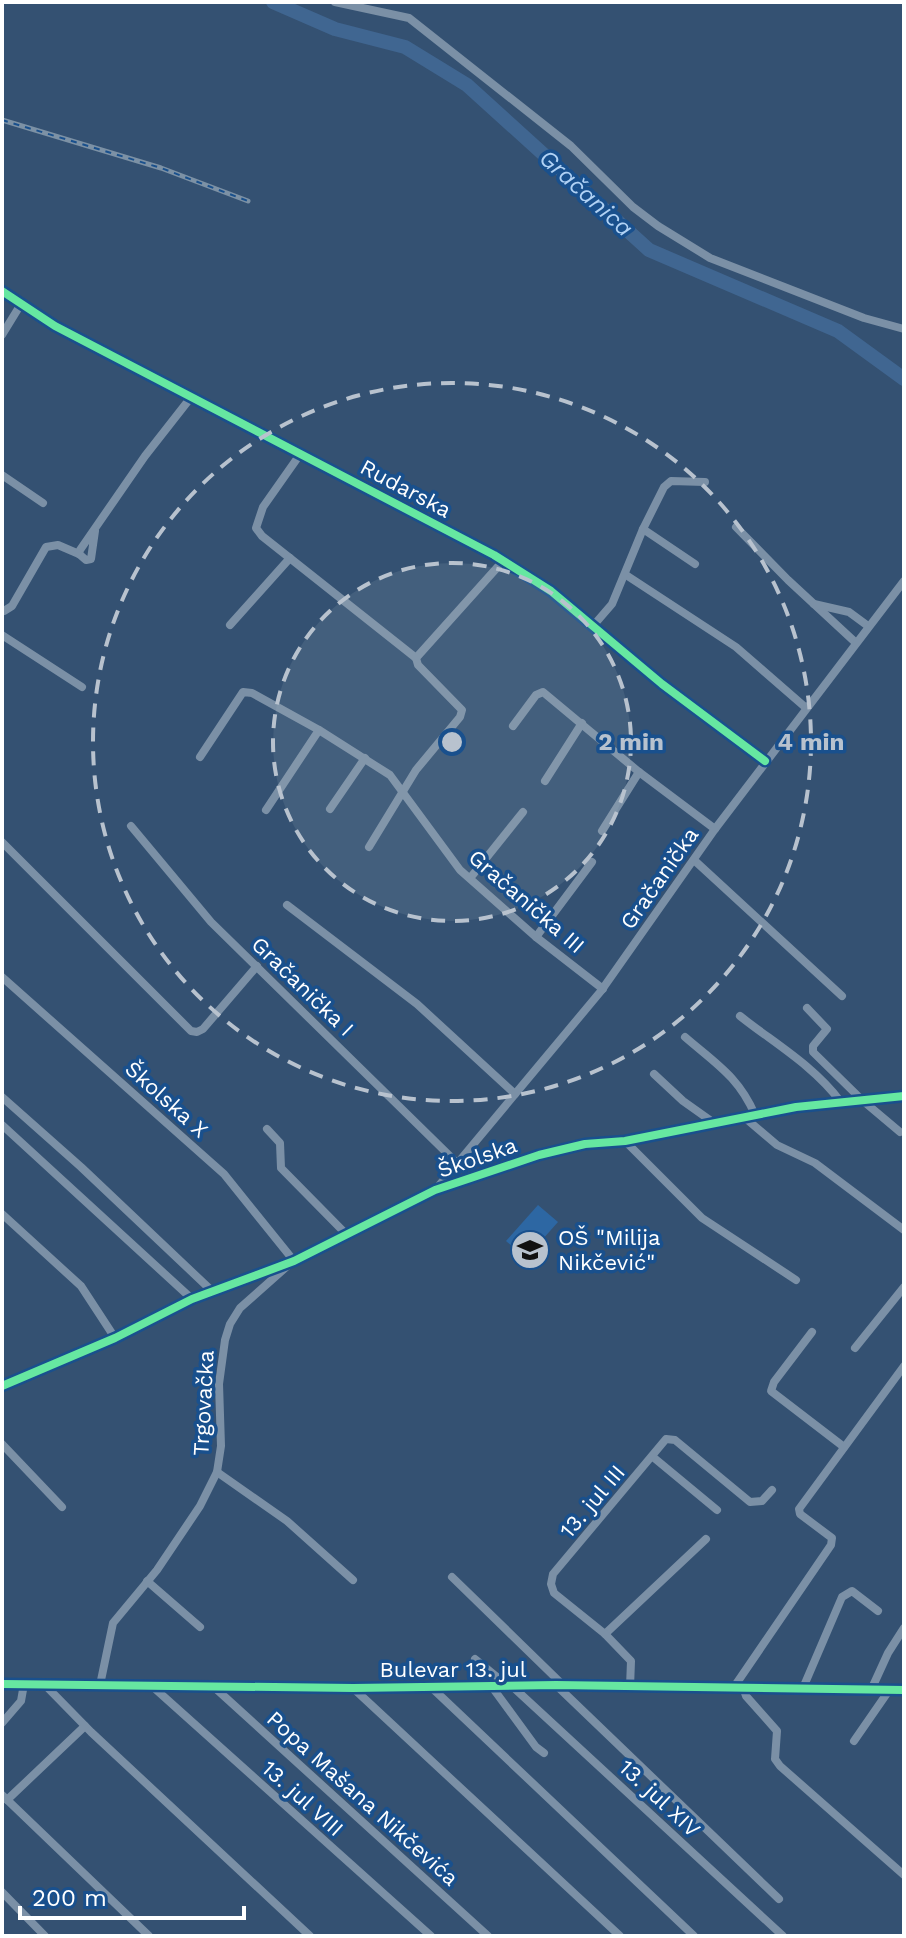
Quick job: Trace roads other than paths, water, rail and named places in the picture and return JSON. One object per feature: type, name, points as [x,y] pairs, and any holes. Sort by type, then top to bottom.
[{"type":"street","points":[[335,2],[409,18],[571,146],[633,207],[710,258],[864,318],[904,329]]},
{"type":"street","name":"Rudarska","points":[[2,291],[55,326],[503,561],[551,591],[662,684],[765,761]]},
{"type":"street","points":[[2,335],[21,304]]},
{"type":"street","points":[[3,611],[12,606],[46,547],[58,545],[79,554],[145,456],[192,396]]},
{"type":"street","points":[[301,453],[263,507],[256,528],[262,536],[416,658],[418,665],[462,710],[452,729],[416,770],[369,847]]},
{"type":"street","points":[[2,475],[43,503]]},
{"type":"street","points":[[593,626],[612,604],[664,487],[671,481],[705,482]]},
{"type":"street","points":[[736,527],[855,642]]},
{"type":"street","points":[[643,529],[695,564]]},
{"type":"street","points":[[230,625],[290,558]]},
{"type":"street","points":[[416,658],[503,561]]},
{"type":"street","points":[[626,575],[736,647],[805,707]]},
{"type":"street","name":"Gračanička","points":[[435,1190],[603,989],[765,761],[904,581]]},
{"type":"street","points":[[813,604],[849,612],[868,626]]},
{"type":"street","points":[[2,635],[82,687]]},
{"type":"street","name":"Gračanička III","points":[[200,757],[239,695],[247,692],[319,730],[390,775],[460,870],[536,937],[603,989]]},
{"type":"street","points":[[513,726],[540,692],[547,694],[639,772],[715,829]]},
{"type":"street","points":[[545,781],[582,723]]},
{"type":"street","points":[[266,810],[319,730]]},
{"type":"street","points":[[330,809],[365,758]]},
{"type":"street","points":[[602,831],[639,772]]},
{"type":"street","points":[[471,877],[523,812]]},
{"type":"street","name":"Gračanička I","points":[[131,826],[211,922],[458,1164]]},
{"type":"street","points":[[2,842],[191,1031],[203,1029],[257,966]]},
{"type":"street","points":[[694,860],[842,996]]},
{"type":"street","points":[[536,937],[592,862]]},
{"type":"street","points":[[287,905],[417,1004],[515,1094]]},
{"type":"street","name":"Školska X","points":[[2,977],[224,1174],[294,1261]]},
{"type":"street","points":[[807,1008],[827,1029],[812,1049],[862,1100],[900,1132]]},
{"type":"street","points":[[740,1016],[819,1076],[840,1101]]},
{"type":"street","points":[[685,1037],[727,1071],[745,1093],[755,1115]]},
{"type":"street","points":[[654,1074],[683,1101],[714,1123]]},
{"type":"street","name":"Školska","points":[[3,1385],[115,1338],[192,1299],[294,1261],[435,1190],[539,1155],[585,1144],[625,1141],[840,1101],[904,1096]]},
{"type":"street","points":[[2,1097],[212,1291]]},
{"type":"street","points":[[744,1117],[777,1145],[815,1163],[904,1230]]},
{"type":"street","points":[[2,1125],[192,1299]]},
{"type":"street","points":[[267,1129],[280,1143],[281,1168],[347,1235]]},
{"type":"street","points":[[625,1141],[702,1218],[796,1280]]},
{"type":"street","points":[[2,1214],[81,1286],[115,1338]]},
{"type":"street","name":"Trgovačka","points":[[100,1685],[113,1623],[200,1506],[217,1472],[221,1446],[219,1384],[230,1324],[240,1308],[294,1261]]},
{"type":"street","points":[[855,1348],[904,1287]]},
{"type":"street","points":[[812,1332],[774,1382],[771,1391],[844,1447]]},
{"type":"street","points":[[904,1366],[799,1509],[800,1514],[832,1538],[831,1545],[739,1687],[777,1731],[775,1759],[780,1766],[904,1875]]},
{"type":"street","name":"13. jul III","points":[[630,1687],[631,1661],[605,1634],[554,1593],[551,1584],[553,1574],[666,1439],[672,1438],[750,1502],[762,1501],[772,1490]]},
{"type":"street","points":[[2,1444],[62,1507]]},
{"type":"street","points":[[653,1457],[717,1510]]},
{"type":"street","points":[[217,1472],[287,1521],[353,1580]]},
{"type":"street","points":[[605,1634],[706,1539]]},
{"type":"street","points":[[452,1577],[779,1899]]},
{"type":"street","points":[[147,1581],[200,1627]]},
{"type":"street","points":[[803,1688],[842,1597],[852,1591],[878,1611]]},
{"type":"street","points":[[872,1688],[904,1628]]},
{"type":"street","name":"13. jul XIV","points":[[475,1659],[511,1687],[783,1936]]},
{"type":"street","name":"Bulevar 13. jul","points":[[2,1684],[904,1690]]},
{"type":"street","points":[[2,1723],[21,1701],[24,1684]]},
{"type":"street","points":[[44,1684],[310,1936]]},
{"type":"street","name":"13. jul VIII","points":[[152,1686],[431,1936]]},
{"type":"street","points":[[430,1686],[694,1936]]},
{"type":"street","name":"Popa Mašana Nikčevića","points":[[214,1687],[488,1936]]},
{"type":"street","points":[[492,1687],[536,1747],[544,1753]]},
{"type":"street","points":[[353,1688],[620,1936]]},
{"type":"street","points":[[854,1741],[890,1689]]},
{"type":"street","points":[[85,1726],[4,1798],[149,1936]]},
{"type":"street","points":[[2,1892],[45,1936]]},
{"type":"waterway","name":"Gračanica","points":[[273,2],[335,29],[405,47],[467,85],[649,250],[838,331],[904,379]]},
{"type":"railway","points":[[2,120],[161,168],[248,201]]},
{"type":"place","name":"OŠ \"Milija Nikčević\"","points":[[530,1250]]}]
